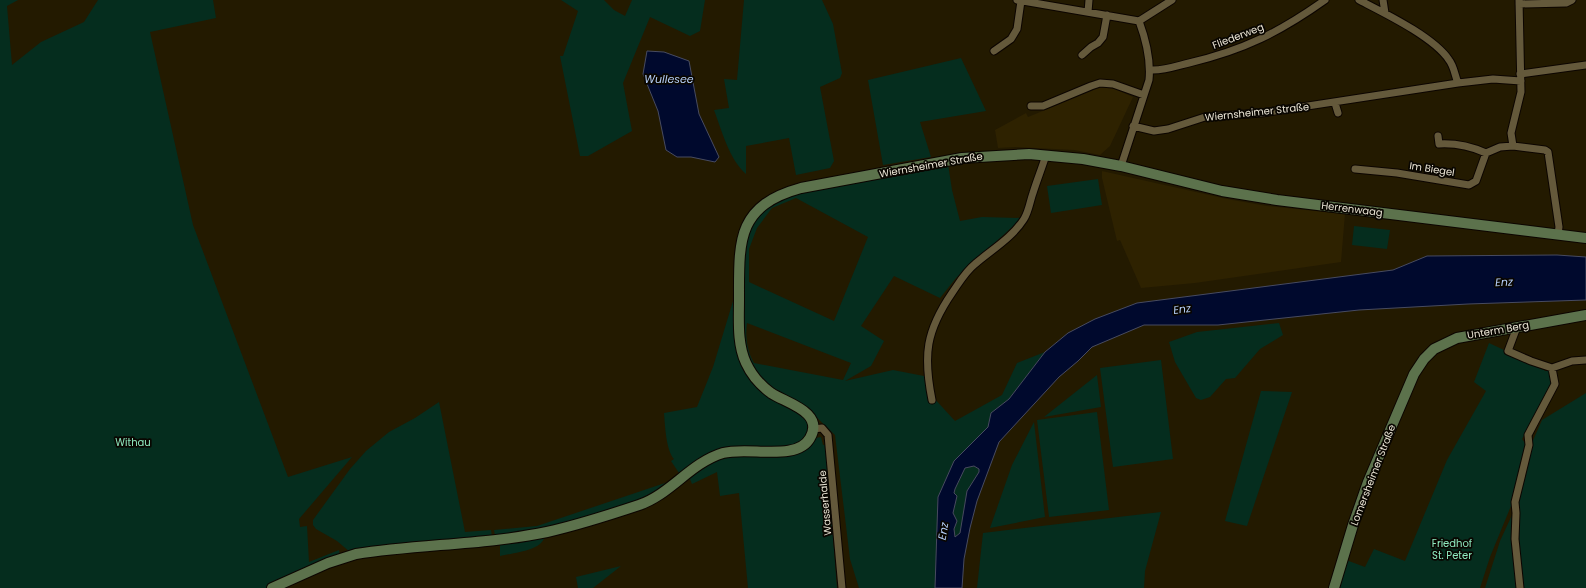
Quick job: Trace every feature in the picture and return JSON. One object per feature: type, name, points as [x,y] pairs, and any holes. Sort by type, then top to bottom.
[{"type":"main road","name":"Wiernsheimer Straße","points":[[813,429],[810,417],[803,410],[773,394],[756,380],[745,360],[740,338],[739,254],[744,229],[748,221],[760,209],[772,200],[787,192],[802,188],[962,158],[1029,154],[1083,159],[1121,166]]},
{"type":"main road","name":"Herrenwaag","points":[[1121,166],[1222,191],[1269,199],[1586,238]]},
{"type":"main road","name":"Unterm Berg","points":[[1419,365],[1434,349],[1448,341],[1467,336],[1586,315]]},
{"type":"main road","name":"Lomersheimer Straße","points":[[1334,588],[1368,482],[1419,365]]},
{"type":"main road","points":[[272,588],[328,563],[356,554],[547,532],[594,519],[639,505],[652,499],[700,464],[716,455],[736,450],[781,452],[798,449],[810,439],[813,429]]},
{"type":"street","points":[[994,50],[1012,39],[1017,30],[1019,0],[1139,21],[1171,0]]},
{"type":"street","points":[[1088,12],[1089,0]]},
{"type":"street","name":"Fliederweg","points":[[1150,70],[1158,70],[1197,61],[1239,49],[1266,37],[1306,14],[1325,0]]},
{"type":"street","points":[[1359,0],[1402,23],[1435,45],[1450,60],[1458,83]]},
{"type":"street","points":[[1383,0],[1384,14]]},
{"type":"street","points":[[1513,146],[1511,133],[1521,92],[1519,2],[1566,2],[1572,0]]},
{"type":"street","points":[[1082,55],[1098,43],[1102,37],[1107,15]]},
{"type":"street","points":[[1121,166],[1149,80],[1150,70],[1144,36],[1139,21]]},
{"type":"street","name":"Wiernsheimer Straße","points":[[1133,126],[1154,131],[1168,130],[1205,117],[1262,113],[1458,83],[1520,77],[1586,65]]},
{"type":"street","points":[[1031,106],[1043,106],[1100,83],[1113,84],[1144,95]]},
{"type":"street","points":[[1335,102],[1338,113]]},
{"type":"street","points":[[1438,136],[1439,144],[1461,144],[1486,153],[1500,147],[1513,146],[1545,150],[1548,152],[1558,220],[1558,234]]},
{"type":"street","name":"Im Biegel","points":[[1355,169],[1397,173],[1469,185],[1476,181],[1486,153]]},
{"type":"street","points":[[932,400],[928,381],[927,360],[928,344],[934,323],[944,304],[964,275],[974,265],[998,247],[1024,219],[1046,155]]},
{"type":"street","points":[[1517,327],[1508,351],[1531,362],[1552,368],[1572,361],[1586,360]]},
{"type":"street","points":[[1520,588],[1515,538],[1515,502],[1529,445],[1528,435],[1555,384],[1552,368]]},
{"type":"street","name":"Wasserhalde","points":[[813,429],[822,428],[828,435],[842,588]]},
{"type":"shaded area","points":[[1101,87],[1115,89],[1133,97],[1110,146],[1100,155],[1074,150],[1016,147],[998,148],[995,130],[1026,113],[1028,117]]},
{"type":"shaded area","points":[[1102,171],[1227,199],[1267,206],[1345,214],[1341,262],[1195,283],[1141,288],[1120,240],[1117,241],[1102,178]]},
{"type":"green space","name":"Withau","points":[[0,0],[18,0],[7,6],[12,65],[41,42],[84,22],[98,0],[213,0],[216,18],[150,32],[193,225],[288,477],[352,457],[299,519],[300,527],[307,526],[309,562],[339,550],[340,556],[266,588],[0,588]]},
{"type":"green space","points":[[561,0],[604,0],[614,10],[625,16],[632,0],[705,0],[700,31],[690,36],[650,17],[623,83],[632,131],[588,156],[580,156],[560,56],[563,56],[578,11]]},
{"type":"green space","points":[[744,0],[822,0],[833,24],[842,73],[840,78],[820,87],[834,161],[830,168],[796,175],[789,138],[746,146],[746,174],[735,161],[723,136],[714,110],[729,108],[724,79],[737,80]]},
{"type":"green space","points":[[961,58],[986,111],[920,122],[931,157],[883,165],[868,80]]},
{"type":"green space","points":[[948,164],[952,190],[960,221],[982,217],[1022,218],[956,278],[940,298],[894,276],[861,326],[884,341],[871,366],[845,381],[893,370],[929,377],[933,397],[955,421],[1002,395],[1017,363],[1045,352],[1009,399],[991,413],[988,427],[954,461],[938,498],[935,588],[859,588],[850,559],[835,435],[812,413],[774,391],[759,378],[747,356],[742,331],[741,263],[746,234],[762,211],[792,194]],"holes":[[[796,198],[868,237],[834,321],[749,282],[749,249],[757,228],[772,208]],[[747,323],[851,363],[843,380],[754,363],[747,343]]]},
{"type":"green space","points":[[1098,179],[1102,205],[1051,213],[1047,186]]},
{"type":"green space","points":[[1354,226],[1390,230],[1387,249],[1352,245]]},
{"type":"green space","points":[[737,288],[746,369],[796,410],[807,421],[807,435],[800,442],[787,448],[734,448],[650,498],[552,527],[495,536],[494,530],[537,526],[668,482],[681,476],[671,461],[674,459],[669,450],[665,430],[664,413],[697,407],[713,367]]},
{"type":"green space","points":[[1279,323],[1283,335],[1260,349],[1235,378],[1226,379],[1210,397],[1201,400],[1196,398],[1175,362],[1169,342],[1197,332]]},
{"type":"green space","name":"Friedhof St. Peter","points":[[1489,343],[1504,350],[1508,355],[1546,371],[1552,370],[1554,385],[1522,439],[1527,446],[1513,501],[1490,557],[1480,588],[1335,588],[1346,560],[1365,567],[1374,549],[1405,561],[1447,460],[1486,391],[1474,382]]},
{"type":"green space","points":[[1161,360],[1173,459],[1113,467],[1100,368]]},
{"type":"green space","points":[[1097,375],[1101,407],[1044,417]]},
{"type":"green space","points":[[1261,391],[1292,392],[1247,526],[1225,521]]},
{"type":"green space","points":[[1586,393],[1586,588],[1485,588],[1500,541],[1518,502],[1531,445],[1542,420]]},
{"type":"green space","points":[[439,402],[465,532],[491,530],[492,536],[350,552],[337,541],[316,529],[313,525],[313,520],[350,469],[366,451],[389,432],[415,418]]},
{"type":"green space","points":[[1097,412],[1109,510],[1049,517],[1037,420]]},
{"type":"green space","points":[[1034,422],[1045,517],[990,528],[1012,465]]},
{"type":"green space","points":[[821,437],[823,445],[828,444],[832,487],[829,487],[837,588],[748,588],[739,493],[720,496],[717,472],[692,484],[690,479],[686,481],[688,477],[721,457],[797,454],[811,446],[815,438]]},
{"type":"green space","points":[[974,466],[979,469],[979,472],[967,491],[960,533],[955,537],[954,529],[957,521],[953,513],[957,496],[954,493],[955,489],[965,468]]},
{"type":"green space","points":[[1161,512],[1145,571],[1144,588],[977,588],[983,533]]},
{"type":"green space","points":[[545,534],[544,540],[534,548],[500,556],[500,544]]},
{"type":"green space","points":[[621,566],[593,588],[578,588],[576,577]]},
{"type":"water","name":"Wullesee","points":[[647,51],[664,52],[689,61],[699,114],[719,157],[715,162],[691,157],[677,157],[666,150],[658,111],[643,74]]},
{"type":"water","name":"Enz","points":[[1557,255],[1586,257],[1586,300],[1359,310],[1218,325],[1144,325],[1092,347],[1059,377],[999,442],[977,501],[970,528],[964,559],[962,588],[935,588],[938,497],[954,461],[988,427],[991,413],[1009,399],[1045,352],[1068,333],[1095,319],[1137,303],[1393,270],[1427,256]],"holes":[[[974,466],[979,469],[979,472],[967,491],[960,533],[955,537],[954,529],[957,521],[953,513],[957,496],[954,493],[955,489],[965,468]]]}]
